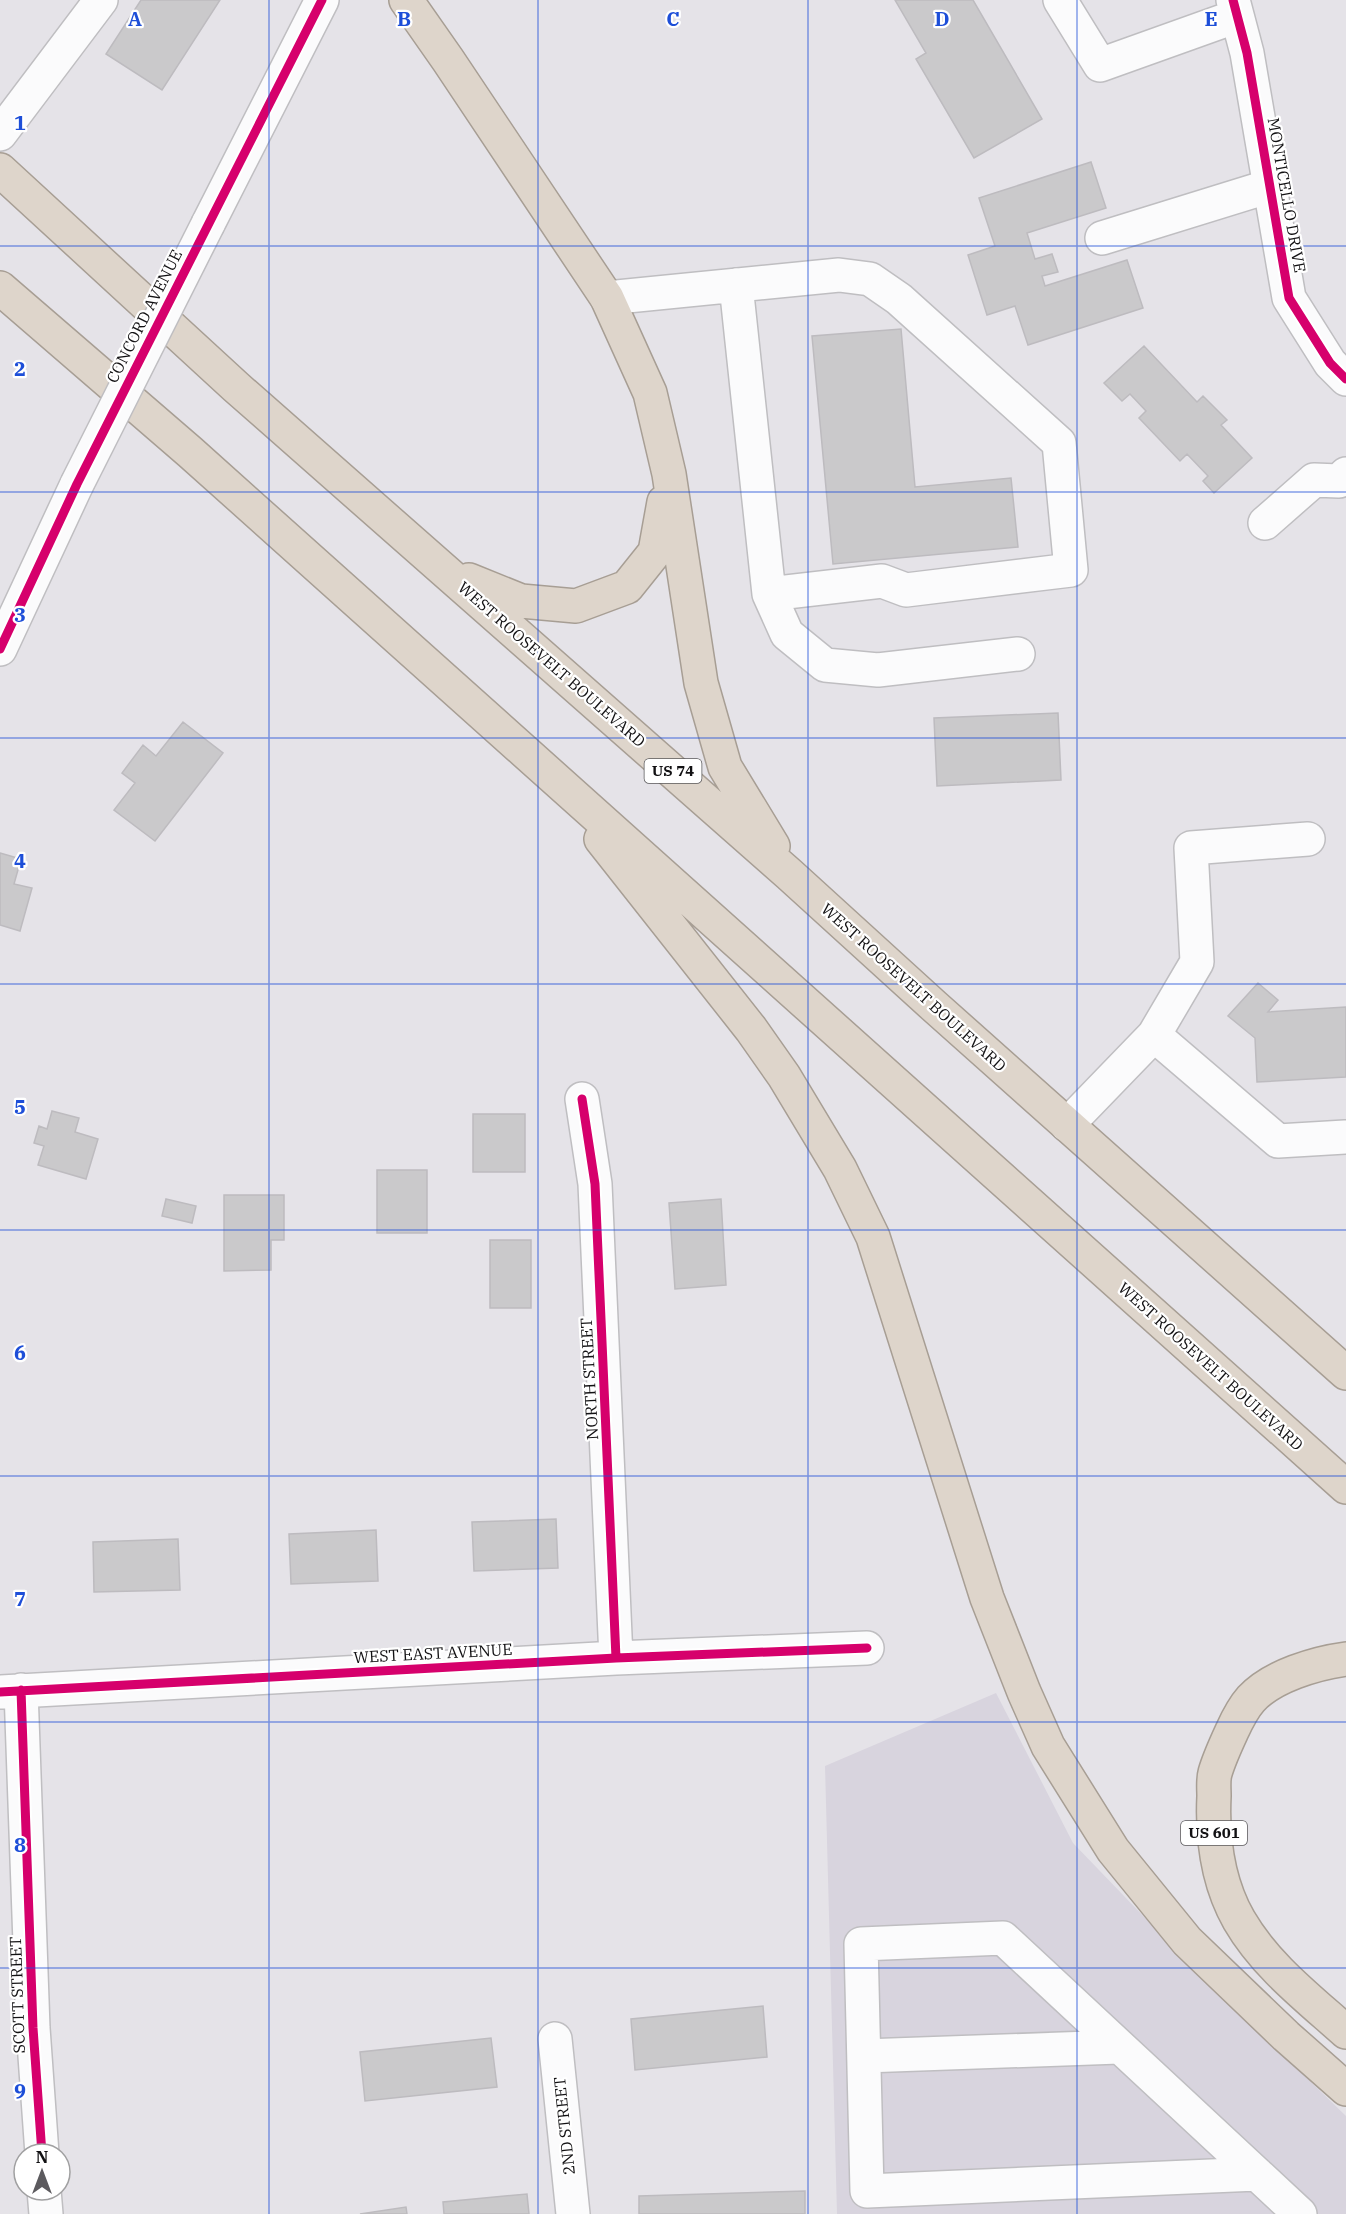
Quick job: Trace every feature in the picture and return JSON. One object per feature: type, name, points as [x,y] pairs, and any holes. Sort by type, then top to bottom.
[{"type":"highway","points":[[406,0],[607,298],[650,393],[669,474],[701,683],[726,767],[789,874]]},
{"type":"highway","name":"WEST ROOSEVELT BOULEVARD","points":[[0,170],[237,387],[789,874],[1346,1373]]},
{"type":"highway","name":"WEST ROOSEVELT BOULEVARD","points":[[0,288],[198,460],[1346,1487]]},
{"type":"highway","points":[[446,570],[521,601],[576,606],[627,587],[655,552],[669,474]]},
{"type":"highway","points":[[548,772],[751,1029],[784,1076],[840,1169],[873,1237],[987,1598],[1048,1746],[1113,1850],[1187,1941],[1286,2036],[1346,2089]]},
{"type":"highway","points":[[1308,1339],[1346,1361]]},
{"type":"highway","name":"US 601","points":[[1346,1659],[1320,1662],[1285,1677],[1251,1699],[1226,1744],[1214,1775],[1213,1813],[1218,1858],[1226,1891],[1240,1921],[1276,1969],[1346,2032]]},
{"type":"street","points":[[0,134],[101,0]]},
{"type":"street","name":"CONCORD AVENUE","points":[[0,649],[77,484],[322,0]]},
{"type":"street","points":[[1060,0],[1100,65],[1235,8]]},
{"type":"street","name":"MONTICELLO DRIVE","points":[[1235,8],[1247,54],[1289,298],[1330,363],[1346,379]]},
{"type":"street","points":[[1102,238],[1270,186]]},
{"type":"street","points":[[607,298],[839,275],[870,279],[899,299],[1059,443],[1071,570],[906,590],[882,581],[769,594]]},
{"type":"street","points":[[736,285],[769,594],[787,634],[825,665],[878,670],[1017,654]]},
{"type":"street","points":[[1265,523],[1314,480],[1339,481],[1346,474]]},
{"type":"street","points":[[1067,1125],[1154,1035],[1197,962],[1191,848],[1308,839]]},
{"type":"street","points":[[1154,1035],[1278,1141],[1345,1137]]},
{"type":"street","name":"NORTH STREET","points":[[582,1099],[595,1184],[616,1658]]},
{"type":"street","name":"WEST EAST AVENUE","points":[[11,1691],[616,1658],[867,1648]]},
{"type":"street","name":"SCOTT STREET","points":[[11,1691],[41,2142]]},
{"type":"street","points":[[1257,2174],[873,2202],[864,2056],[861,1944],[1003,1938],[1119,2047],[1257,2174],[1300,2214]]},
{"type":"street","name":"2ND STREET","points":[[555,2039],[573,2214]]},
{"type":"street","points":[[864,2056],[1119,2047]]},
{"type":"shaded area","points":[[996,1693],[1073,1843],[1200,1975],[1346,2116],[1346,2214],[837,2214],[825,1766]]},
{"type":"building","points":[[141,0],[220,0],[162,90],[106,54]]},
{"type":"building","points":[[895,0],[973,0],[1042,119],[974,158],[916,59],[926,53]]},
{"type":"building","points":[[1091,162],[1106,208],[1027,233],[1035,259],[1052,254],[1058,272],[1042,276],[1045,286],[1127,260],[1143,308],[1028,345],[1015,306],[987,315],[968,255],[995,246],[979,198]]},
{"type":"building","points":[[901,329],[915,487],[1011,478],[1018,547],[833,564],[812,336]]},
{"type":"building","points":[[1144,346],[1197,402],[1203,396],[1227,420],[1221,425],[1252,458],[1214,493],[1203,481],[1208,476],[1187,454],[1180,461],[1139,418],[1146,411],[1130,394],[1122,401],[1104,383]]},
{"type":"building","points":[[1058,713],[1061,780],[937,786],[934,718]]},
{"type":"building","points":[[183,722],[223,753],[155,841],[114,810],[135,783],[122,773],[143,745],[156,756]]},
{"type":"building","points":[[0,853],[21,859],[14,884],[32,888],[20,931],[0,925]]},
{"type":"building","points":[[1258,983],[1278,1000],[1268,1012],[1346,1007],[1346,1077],[1257,1082],[1255,1038],[1228,1016]]},
{"type":"building","points":[[52,1111],[79,1118],[75,1132],[98,1139],[86,1179],[38,1165],[44,1146],[34,1143],[39,1126],[47,1129]]},
{"type":"building","points":[[473,1114],[525,1114],[525,1172],[473,1172]]},
{"type":"building","points":[[377,1170],[427,1170],[427,1233],[377,1233]]},
{"type":"building","points":[[224,1195],[284,1195],[284,1240],[271,1240],[271,1270],[224,1271]]},
{"type":"building","points":[[166,1199],[196,1206],[192,1223],[162,1216]]},
{"type":"building","points":[[721,1199],[726,1285],[675,1289],[669,1203]]},
{"type":"building","points":[[490,1240],[531,1240],[531,1308],[490,1308]]},
{"type":"building","points":[[556,1519],[558,1568],[474,1571],[472,1522]]},
{"type":"building","points":[[376,1530],[378,1581],[291,1584],[289,1534]]},
{"type":"building","points":[[178,1539],[180,1590],[94,1592],[93,1542]]},
{"type":"building","points":[[763,2006],[767,2057],[635,2070],[631,2019]]},
{"type":"building","points":[[491,2038],[497,2087],[365,2101],[360,2052]]},
{"type":"building","points":[[805,2191],[805,2214],[639,2214],[639,2196]]},
{"type":"building","points":[[527,2194],[529,2214],[444,2214],[443,2202]]},
{"type":"building","points":[[406,2207],[407,2214],[360,2214]]},
{"type":"cycle path","points":[[0,649],[77,484],[322,0]]},
{"type":"cycle path","points":[[1233,0],[1247,53],[1289,298],[1330,363],[1346,379]]},
{"type":"cycle path","points":[[582,1099],[595,1184],[616,1658]]},
{"type":"cycle path","points":[[0,1692],[616,1658],[867,1648]]},
{"type":"cycle path","points":[[21,1690],[33,2028],[41,2142]]}]
